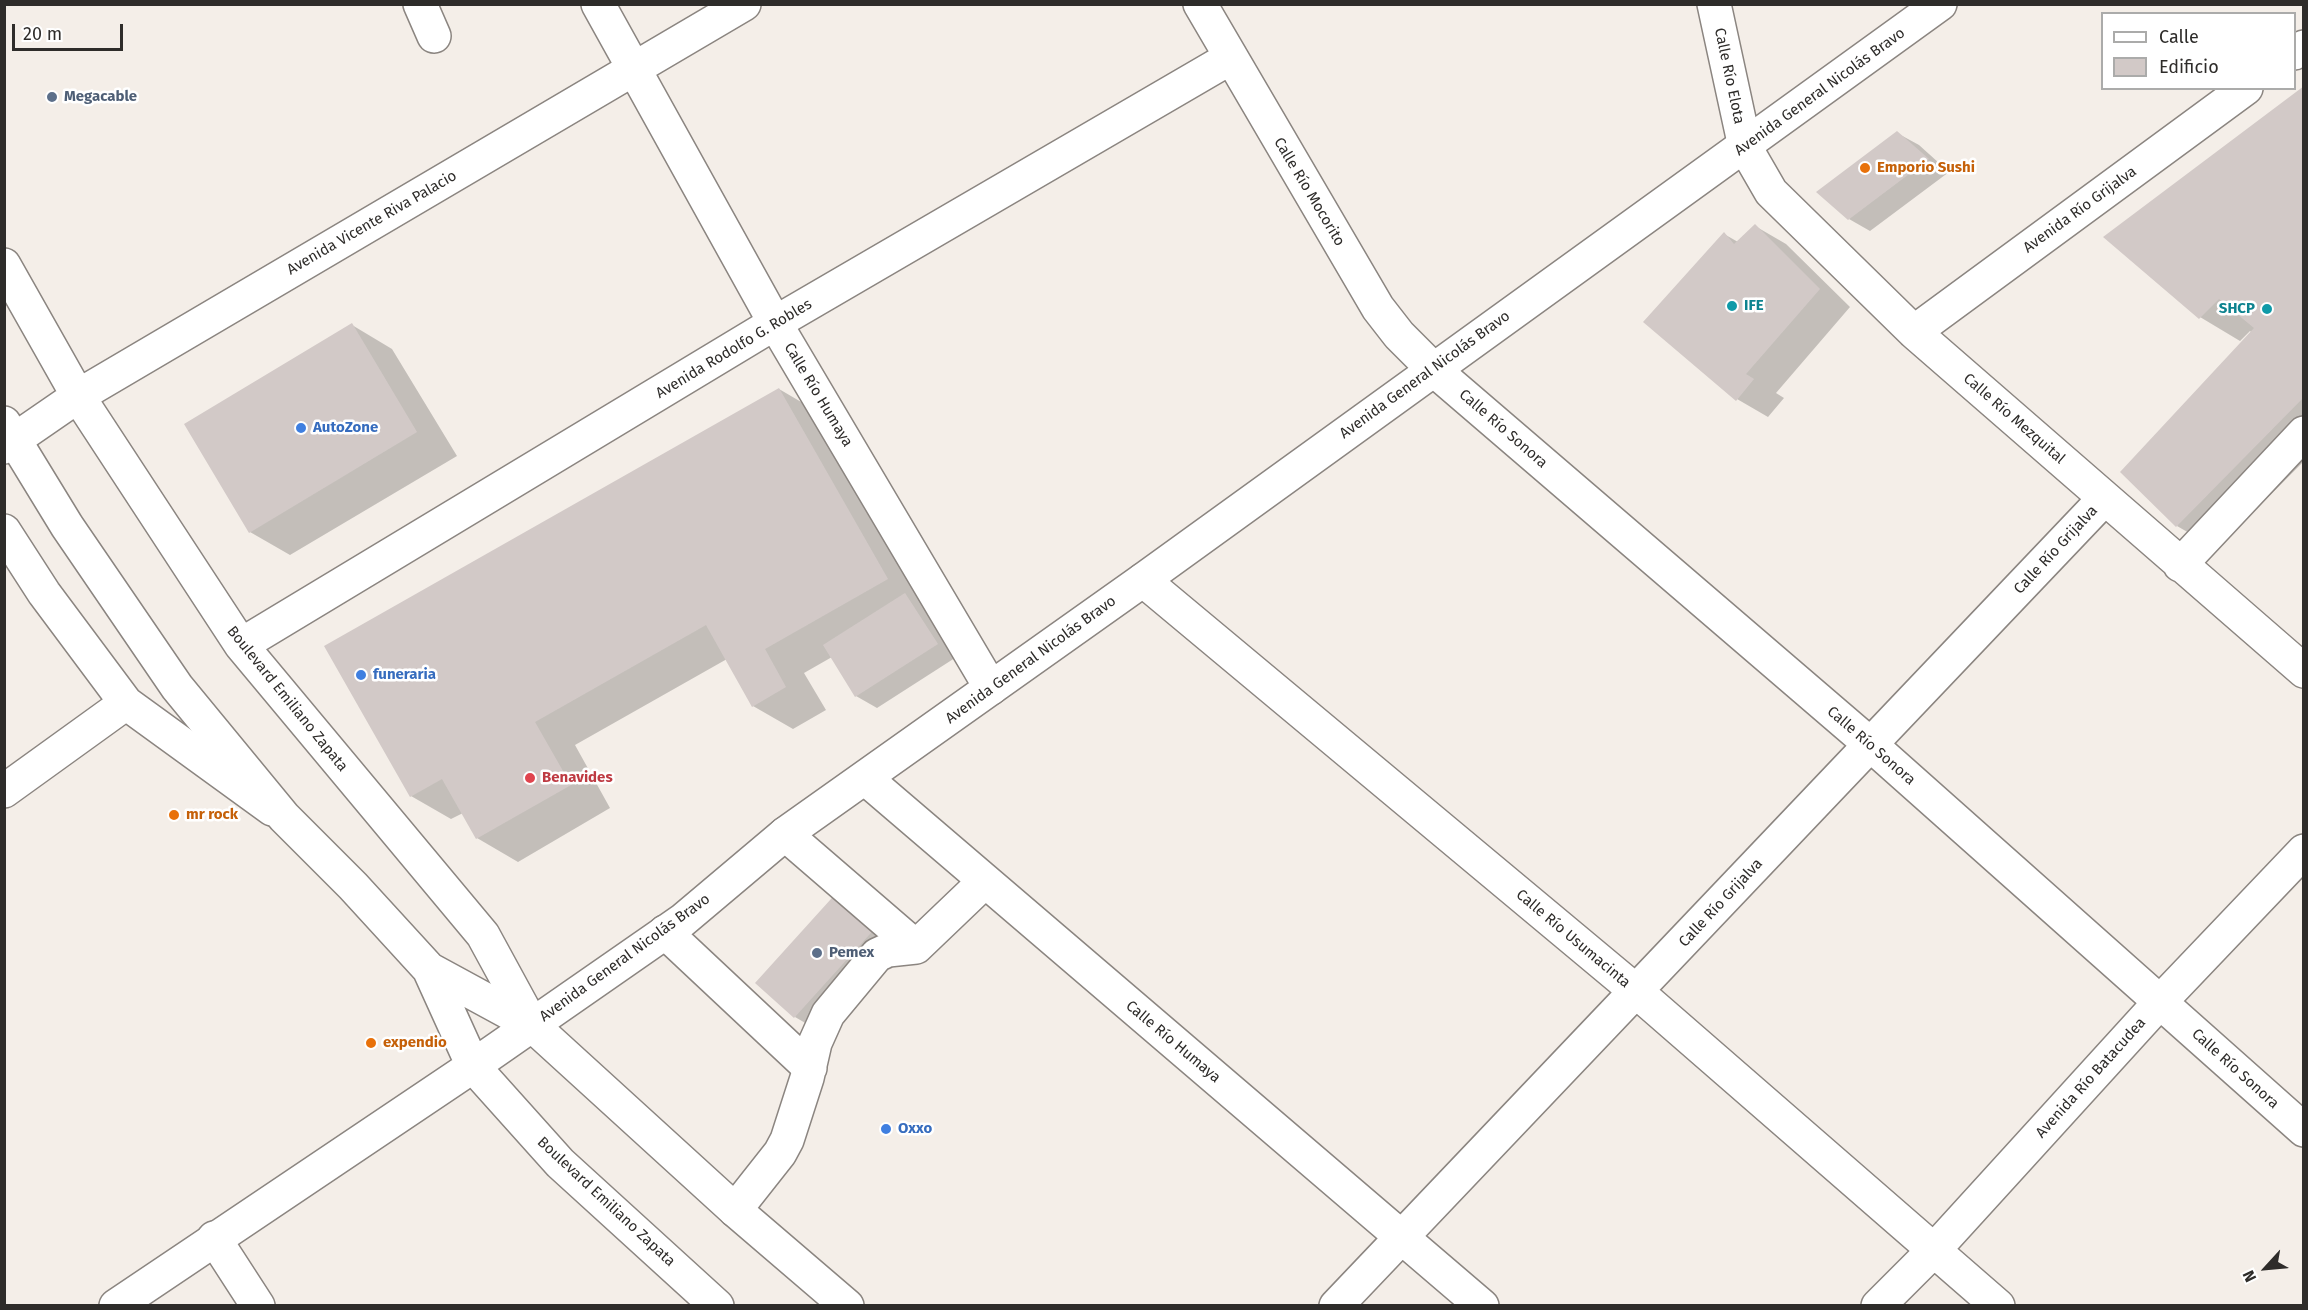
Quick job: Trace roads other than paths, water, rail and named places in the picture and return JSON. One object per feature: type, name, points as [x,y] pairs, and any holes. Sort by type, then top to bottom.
[{"type":"street","points":[[420,4],[434,36]]},
{"type":"street","name":"Calle Río Humaya","points":[[598,4],[775,323],[991,688]]},
{"type":"street","name":"Avenida Vicente Riva Palacio","points":[[8,437],[744,4]]},
{"type":"street","name":"Calle Río Mocorito","points":[[1200,4],[1378,308],[1433,369]]},
{"type":"street","name":"Calle Río Elota","points":[[1714,4],[1745,147]]},
{"type":"street","name":"Avenida General Nicolás Bravo","points":[[116,1305],[472,1066],[674,926],[785,834],[1143,580],[1940,4]]},
{"type":"street","name":"Avenida Rodolfo G. Robles","points":[[241,645],[775,323],[1230,58]]},
{"type":"street","name":"Avenida Río Grijalva","points":[[1914,332],[2244,90]]},
{"type":"street","name":"Calle Río Mezquital","points":[[1745,147],[1771,192],[1914,332],[2304,671]]},
{"type":"street","name":"Boulevard Emiliano Zapata","points":[[4,266],[78,396],[241,645],[483,934],[532,1025]]},
{"type":"street","name":"Calle Río Sonora","points":[[1433,369],[1871,745],[2304,1130]]},
{"type":"street","points":[[2180,565],[2304,433]]},
{"type":"street","name":"Boulevard Emiliano Zapata","points":[[8,437],[137,632],[177,687],[284,817],[353,886],[429,969],[472,1066],[560,1163],[717,1305]]},
{"type":"street","name":"Calle Río Grijalva","points":[[1336,1305],[1637,992],[2104,499]]},
{"type":"street","name":"Boulevard Emiliano Zapata","points":[[4,531],[84,650],[126,703],[284,817]]},
{"type":"street","name":"Calle Río Usumacinta","points":[[1143,580],[1637,992],[1998,1305]]},
{"type":"street","points":[[4,791],[126,703]]},
{"type":"street","name":"Calle Río Humaya","points":[[865,778],[1482,1305]]},
{"type":"street","points":[[785,834],[916,947]]},
{"type":"street","name":"Avenida Río Batacudea","points":[[1878,1305],[1935,1249],[2160,1002],[2304,851]]},
{"type":"street","points":[[735,1210],[780,1153],[828,1014],[877,955],[888,950],[916,947],[984,882]]},
{"type":"street","points":[[674,926],[813,1056]]},
{"type":"street","name":"Boulevard Emiliano Zapata","points":[[429,969],[532,1025],[735,1210],[847,1305]]},
{"type":"street","points":[[214,1238],[258,1305]]},
{"type":"place","name":"Megacable","points":[[52,97]]},
{"type":"place","name":"Emporio Sushi","points":[[1865,168]]},
{"type":"place","name":"IFE","points":[[1732,306]]},
{"type":"place","name":"SHCP","points":[[2267,309]]},
{"type":"place","name":"AutoZone","points":[[301,428]]},
{"type":"place","name":"funeraria","points":[[361,675]]},
{"type":"place","name":"Benavides","points":[[530,778]]},
{"type":"place","name":"mr rock","points":[[174,815]]},
{"type":"place","name":"Pemex","points":[[817,953]]},
{"type":"place","name":"expendio","points":[[371,1043]]},
{"type":"place","name":"Oxxo","points":[[886,1129]]}]
